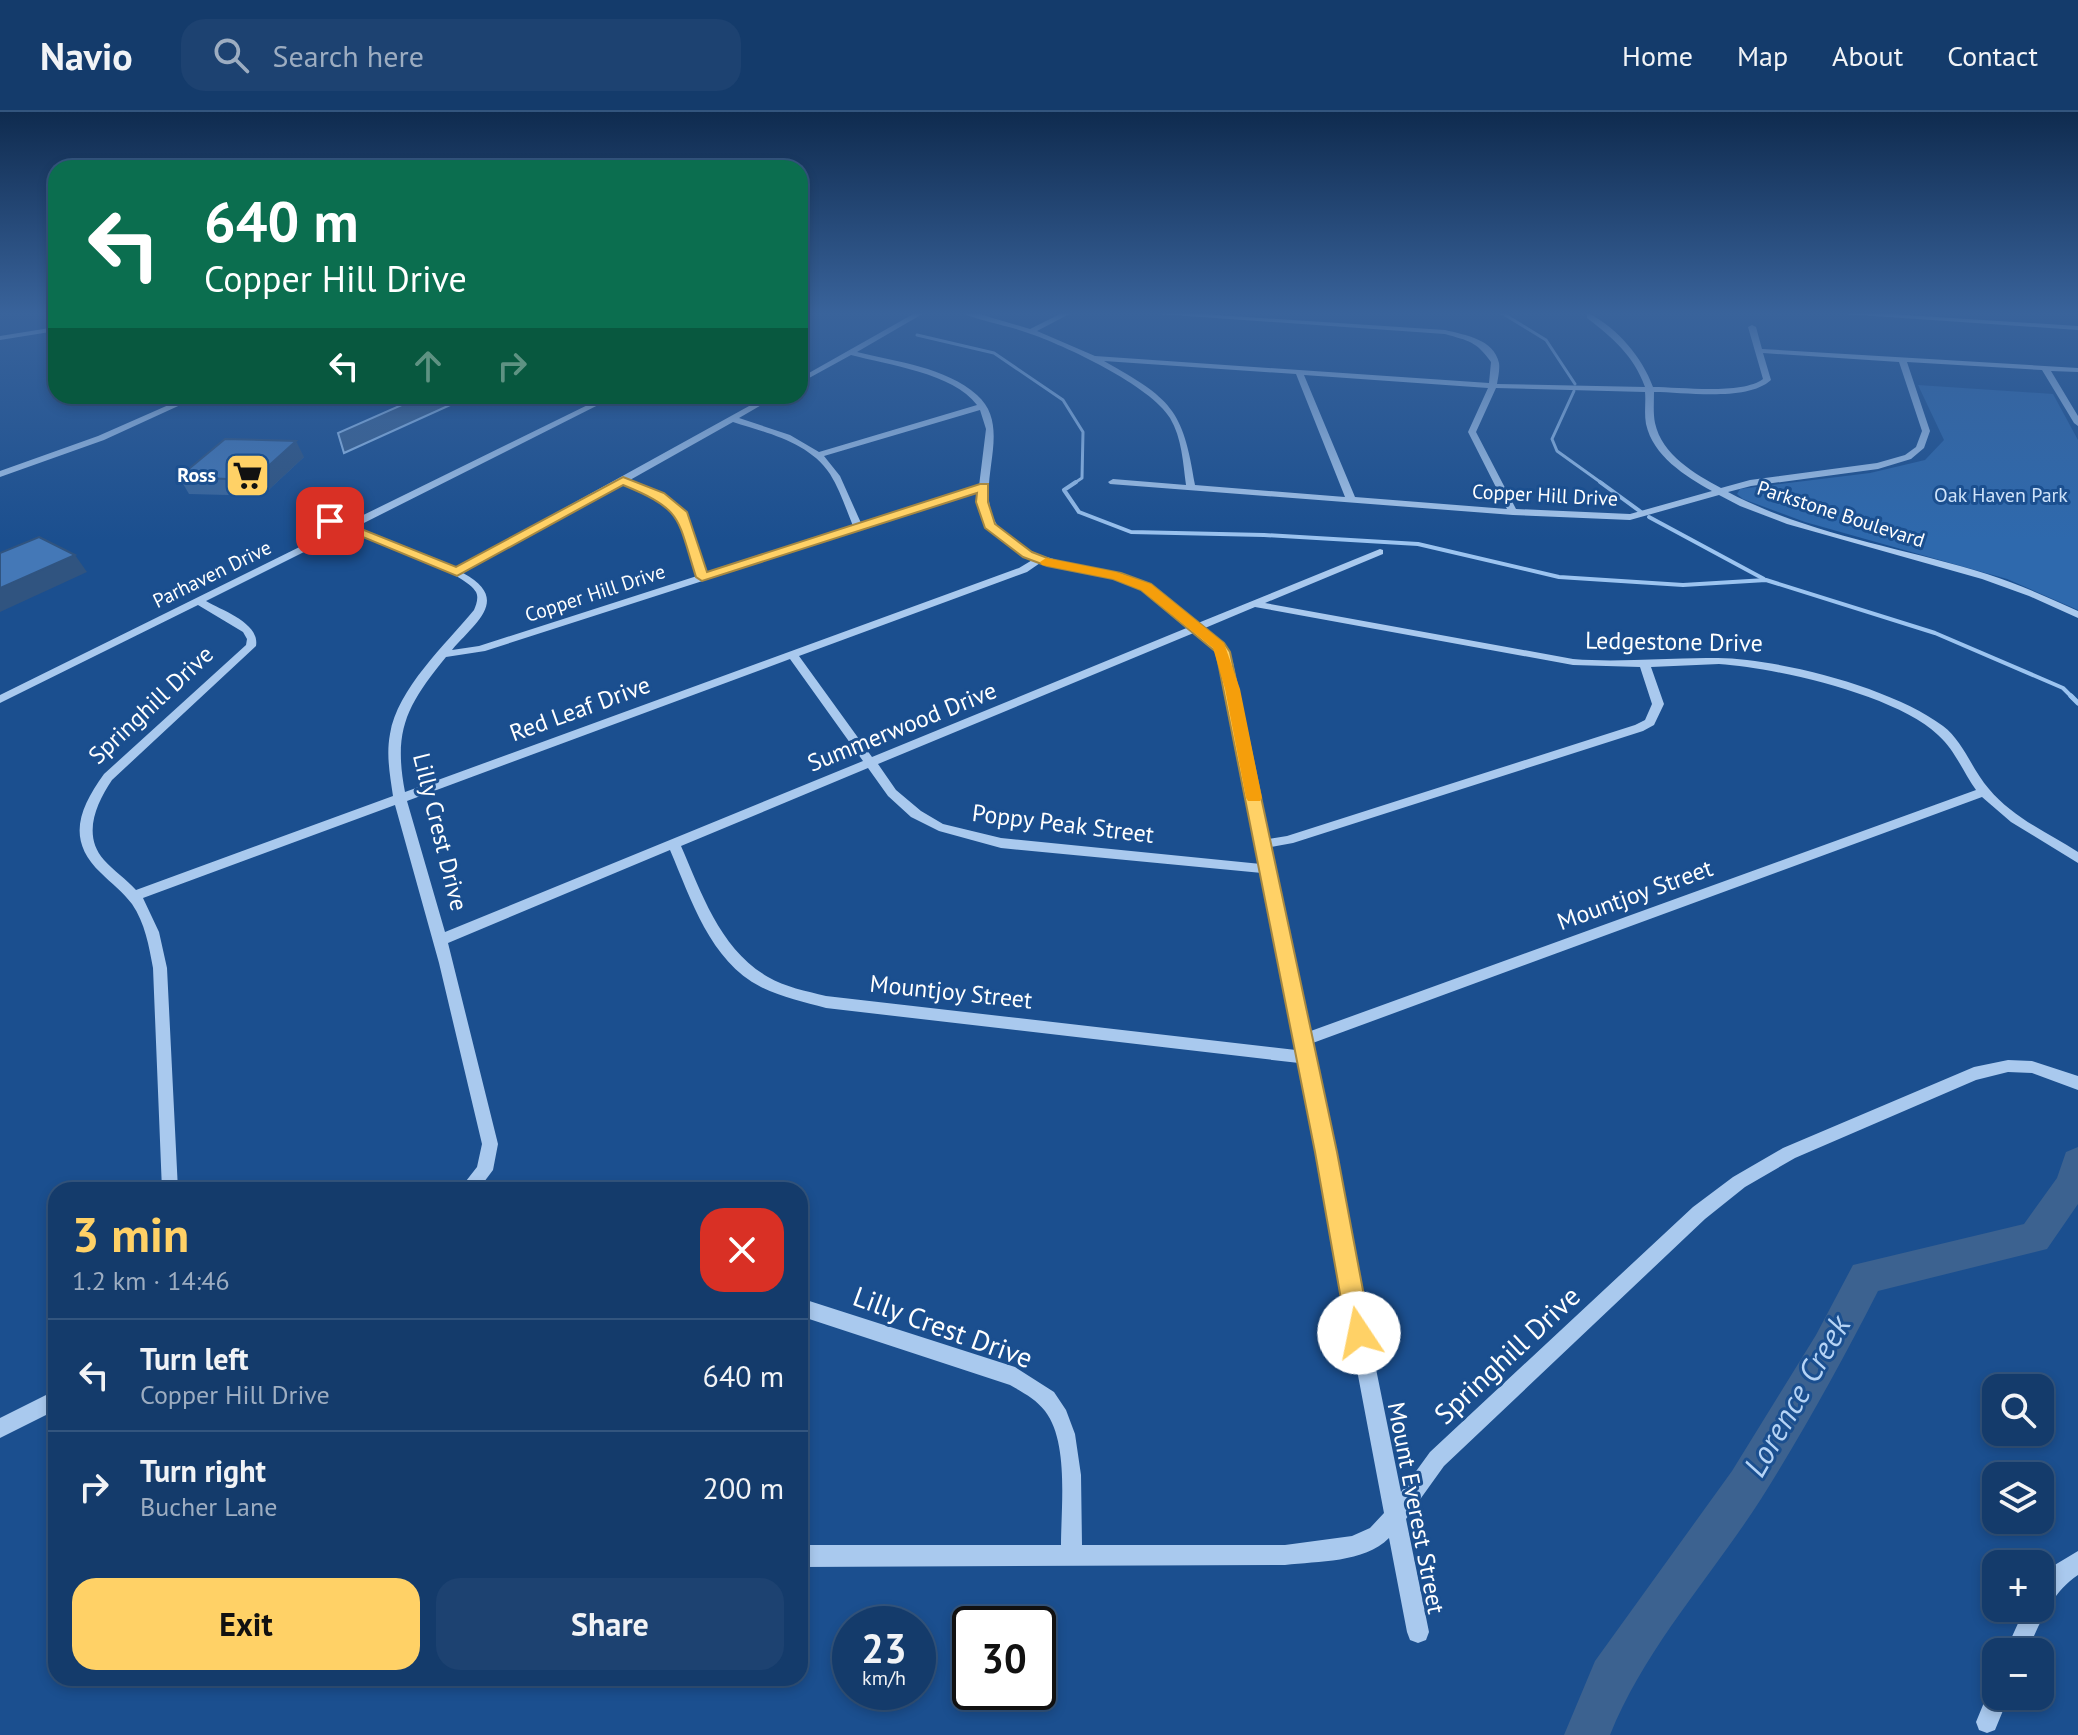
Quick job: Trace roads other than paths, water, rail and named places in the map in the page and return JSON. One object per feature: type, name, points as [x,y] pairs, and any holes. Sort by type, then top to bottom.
[{"type":"street","points":[[962,389],[984,406]]},
{"type":"street","points":[[1143,389],[1172,414],[1180,430],[1191,488]]},
{"type":"street","points":[[1305,389],[1351,500]]},
{"type":"street","points":[[1492,389],[1472,432],[1513,512]]},
{"type":"street","points":[[1579,389],[1750,389]]},
{"type":"street","name":"Copper Hill Drive","points":[[1113,482],[1513,512],[1630,517],[1720,491],[1791,476],[1878,466],[1915,453],[1924,443],[1926,431],[1912,389]]},
{"type":"street","points":[[2057,389],[2078,423]]},
{"type":"street","name":"Parkstone Boulevard","points":[[1650,391],[1651,426],[1661,446],[1683,468],[1720,491],[1815,530],[2016,587],[2078,615]]},
{"type":"street","points":[[0,467],[75,444],[159,404]]},
{"type":"street","points":[[0,474],[176,404]]},
{"type":"street","name":"Parhaven Drive","points":[[0,699],[596,404]]},
{"type":"street","points":[[457,572],[759,404]]},
{"type":"street","points":[[817,455],[984,406]]},
{"type":"street","name":"Mount Everest Street","points":[[984,406],[990,429],[982,502],[990,526],[1008,542],[1039,560],[1146,587],[1223,652],[1326,1152],[1418,1632]]},
{"type":"street","points":[[732,419],[780,436],[817,455],[834,473],[858,527]]},
{"type":"street","points":[[623,480],[660,496],[682,514],[702,577]]},
{"type":"street","name":"Copper Hill Drive","points":[[444,654],[481,649],[984,487]]},
{"type":"street","name":"Lilly Crest Drive","points":[[313,513],[457,572],[481,590],[483,600],[479,611],[414,694],[396,728],[392,752],[400,797],[440,940],[490,1144],[485,1170],[474,1182]]},
{"type":"street","name":"Summerwood Drive","points":[[440,940],[1380,552]]},
{"type":"street","name":"Red Leaf Drive","points":[[134,896],[1023,570],[1039,560]]},
{"type":"street","name":"Springhill Drive","points":[[170,1182],[160,968],[155,939],[134,896],[91,854],[85,823],[93,800],[108,777],[251,646],[248,630],[198,601]]},
{"type":"street","name":"Ledgestone Drive","points":[[1257,604],[1573,662],[1644,664],[1718,661],[1767,665],[1876,698],[1922,717],[1941,731],[1969,765],[1984,792],[2078,858]]},
{"type":"street","name":"Poppy Peak Street","points":[[793,655],[892,793],[916,814],[939,827],[1001,843],[1268,869]]},
{"type":"street","points":[[1263,844],[1288,840],[1639,728],[1650,722],[1658,704],[1644,664]]},
{"type":"street","name":"Mountjoy Street","points":[[674,844],[713,930],[725,948],[743,971],[789,994],[826,1002],[1303,1049],[1984,792]]},
{"type":"street","name":"Springhill Drive","points":[[808,1556],[1318,1553],[1353,1546],[1377,1535],[1395,1517],[1437,1459],[1699,1213],[1739,1182],[1789,1153],[1974,1074],[2008,1066],[2032,1067],[2078,1083]]},
{"type":"street","name":"Lilly Crest Drive","points":[[808,1310],[1015,1377],[1040,1392],[1061,1418],[1067,1441],[1072,1556]]},
{"type":"street","points":[[0,1428],[48,1404]]},
{"type":"street","points":[[2054,1580],[2078,1562]]},
{"type":"street","points":[[1987,1722],[1992,1710]]},
{"type":"waterway","points":[[1046,389],[1063,400],[1083,432],[1082,478],[1064,490],[1079,512],[1131,532],[1264,535],[1418,544],[1559,577],[1683,585],[1766,580],[1935,633],[2063,688],[2078,703]]},
{"type":"waterway","points":[[1574,391],[1552,439],[1557,451],[1603,484]]},
{"type":"waterway","points":[[1600,482],[1641,512]]},
{"type":"waterway","points":[[1649,517],[1764,579]]},
{"type":"waterway","name":"Lorence Creek","points":[[1587,1735],[1611,1677],[1746,1485],[1829,1348],[1866,1277],[2035,1238],[2072,1184],[2078,1162]]},
{"type":"place","name":"Ross","points":[[247,475]]},
{"type":"park label","name":"Oak Haven Park","points":[[2001,495]]}]
